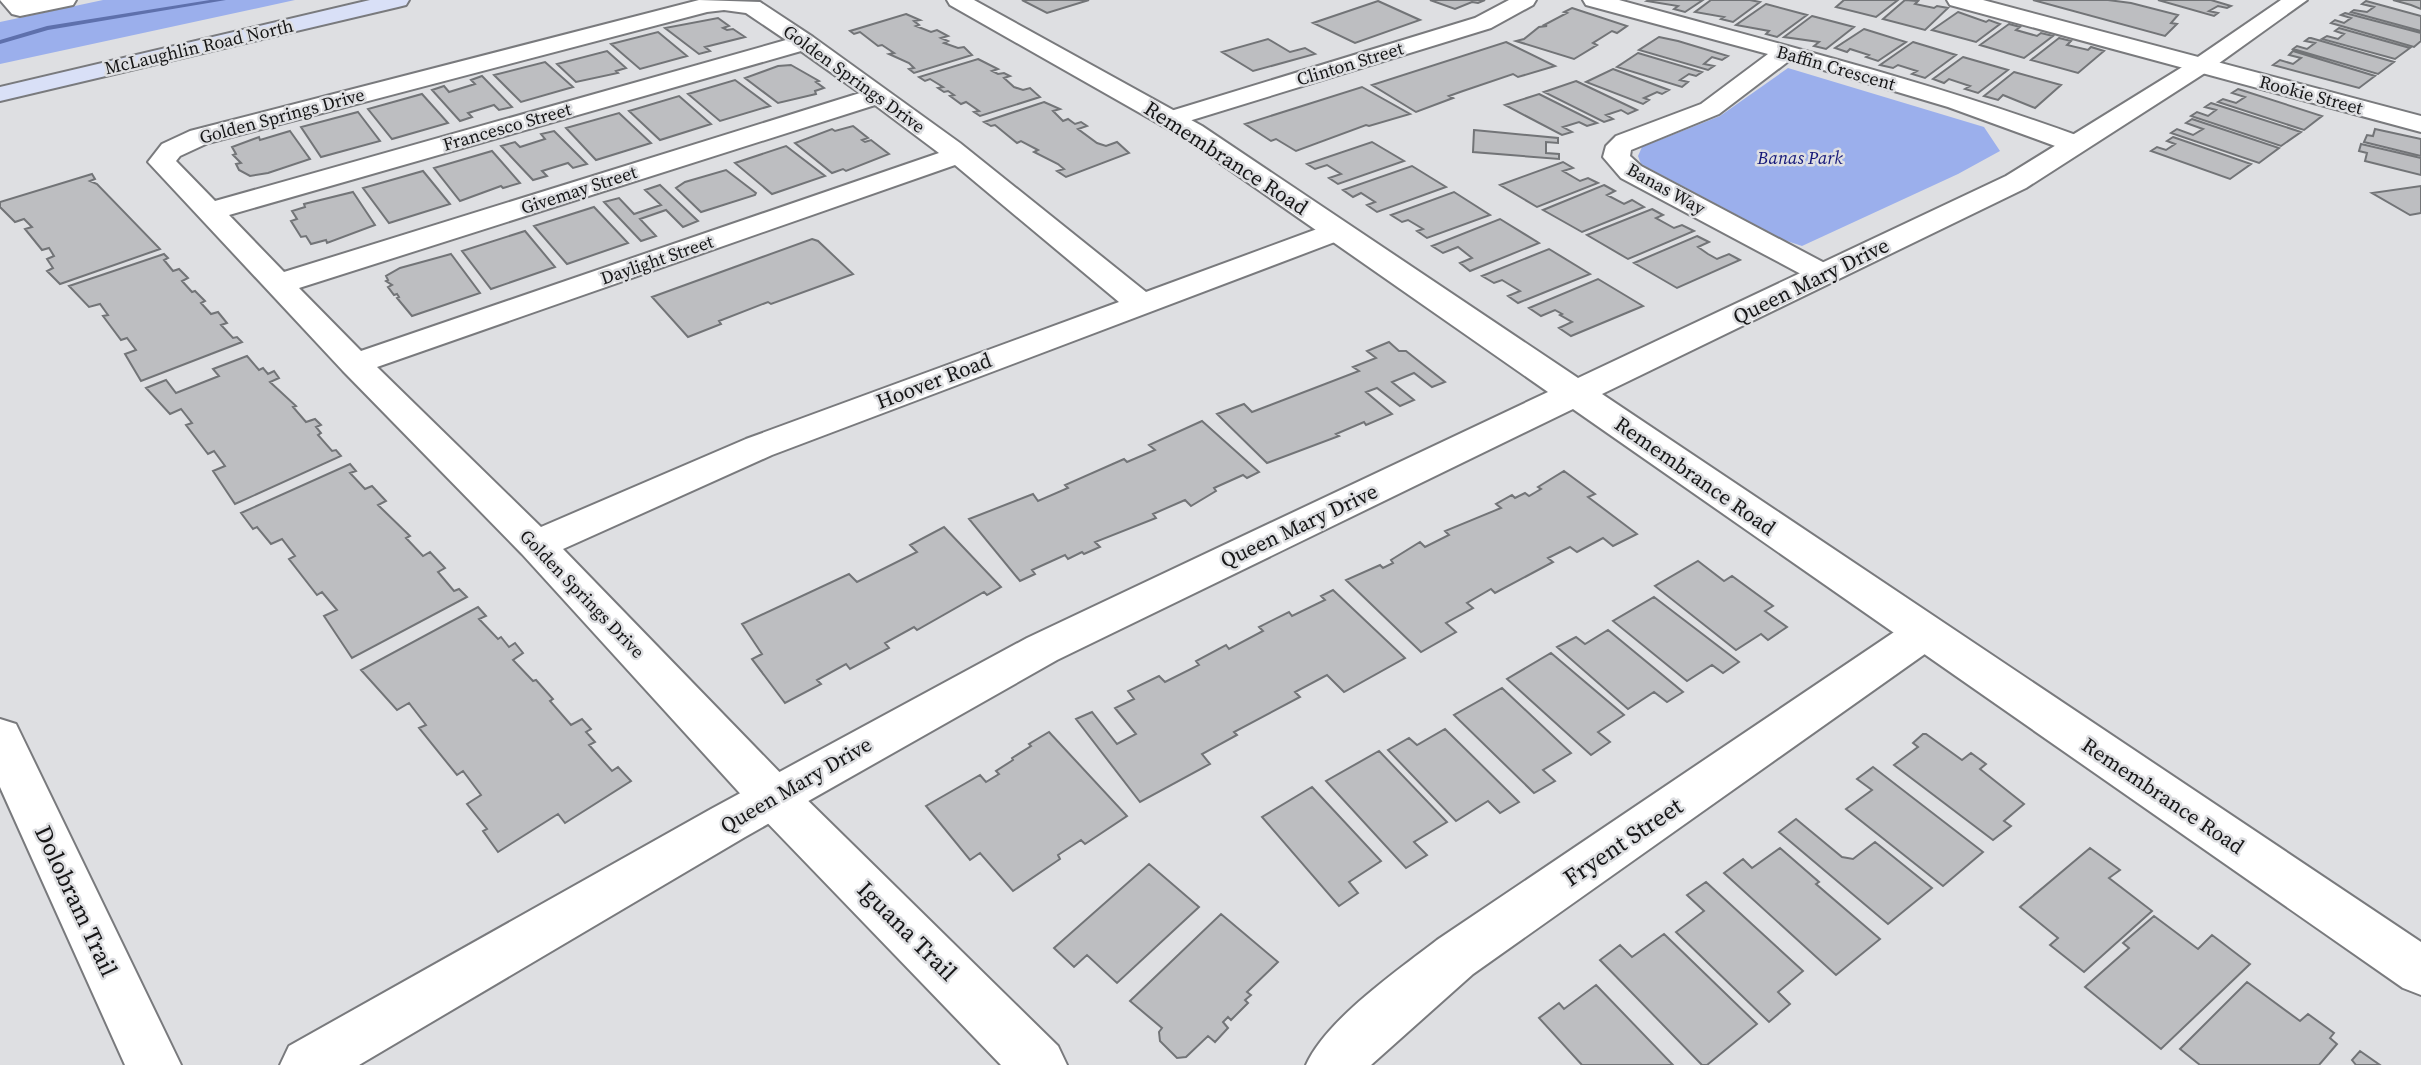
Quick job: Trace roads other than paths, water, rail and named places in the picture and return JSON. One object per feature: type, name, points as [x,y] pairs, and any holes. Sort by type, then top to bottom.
[{"type":"main road","name":"McLaughlin Road North","points":[[0,94],[398,0]]},
{"type":"street","points":[[10,8],[65,0]]},
{"type":"street","name":"Remembrance Road","points":[[958,0],[1170,119],[2421,971]]},
{"type":"street","name":"Clinton Street","points":[[1170,119],[1483,23],[1525,0]]},
{"type":"street","name":"Baffin Crescent","points":[[1594,0],[1785,53],[2028,126],[2075,144]]},
{"type":"street","points":[[1958,0],[2200,66]]},
{"type":"street","name":"Queen Mary Drive","points":[[309,1065],[774,798],[1042,649],[2016,181],[2200,66],[2296,0]]},
{"type":"street","name":"Golden Springs Drive","points":[[774,798],[536,545],[355,364],[162,162],[172,150],[199,137],[706,5],[724,3],[752,7],[880,95],[1052,227],[1140,303]]},
{"type":"street","name":"Francesco Street","points":[[209,212],[805,42]]},
{"type":"street","name":"Banas Way","points":[[1785,53],[1710,109],[1625,142],[1619,146],[1616,157],[1631,172],[1825,275]]},
{"type":"street","name":"Rookie Street","points":[[2200,66],[2421,124]]},
{"type":"street","name":"Givemay Street","points":[[279,284],[880,95]]},
{"type":"street","name":"Daylight Street","points":[[355,364],[958,155]]},
{"type":"street","name":"Hoover Road","points":[[536,545],[760,447],[1338,231]]},
{"type":"street","name":"Fryent Street","points":[[1335,1065],[1361,1036],[1408,993],[1455,957],[1924,633]]},
{"type":"street","name":"Dolobram Trail","points":[[5,760],[152,1065]]},
{"type":"street","name":"Iguana Trail","points":[[774,798],[1039,1065]]},
{"type":"waterway","points":[[0,42],[47,28],[223,0]]},
{"type":"park label","name":"Banas Park","points":[[1800,158]]}]
